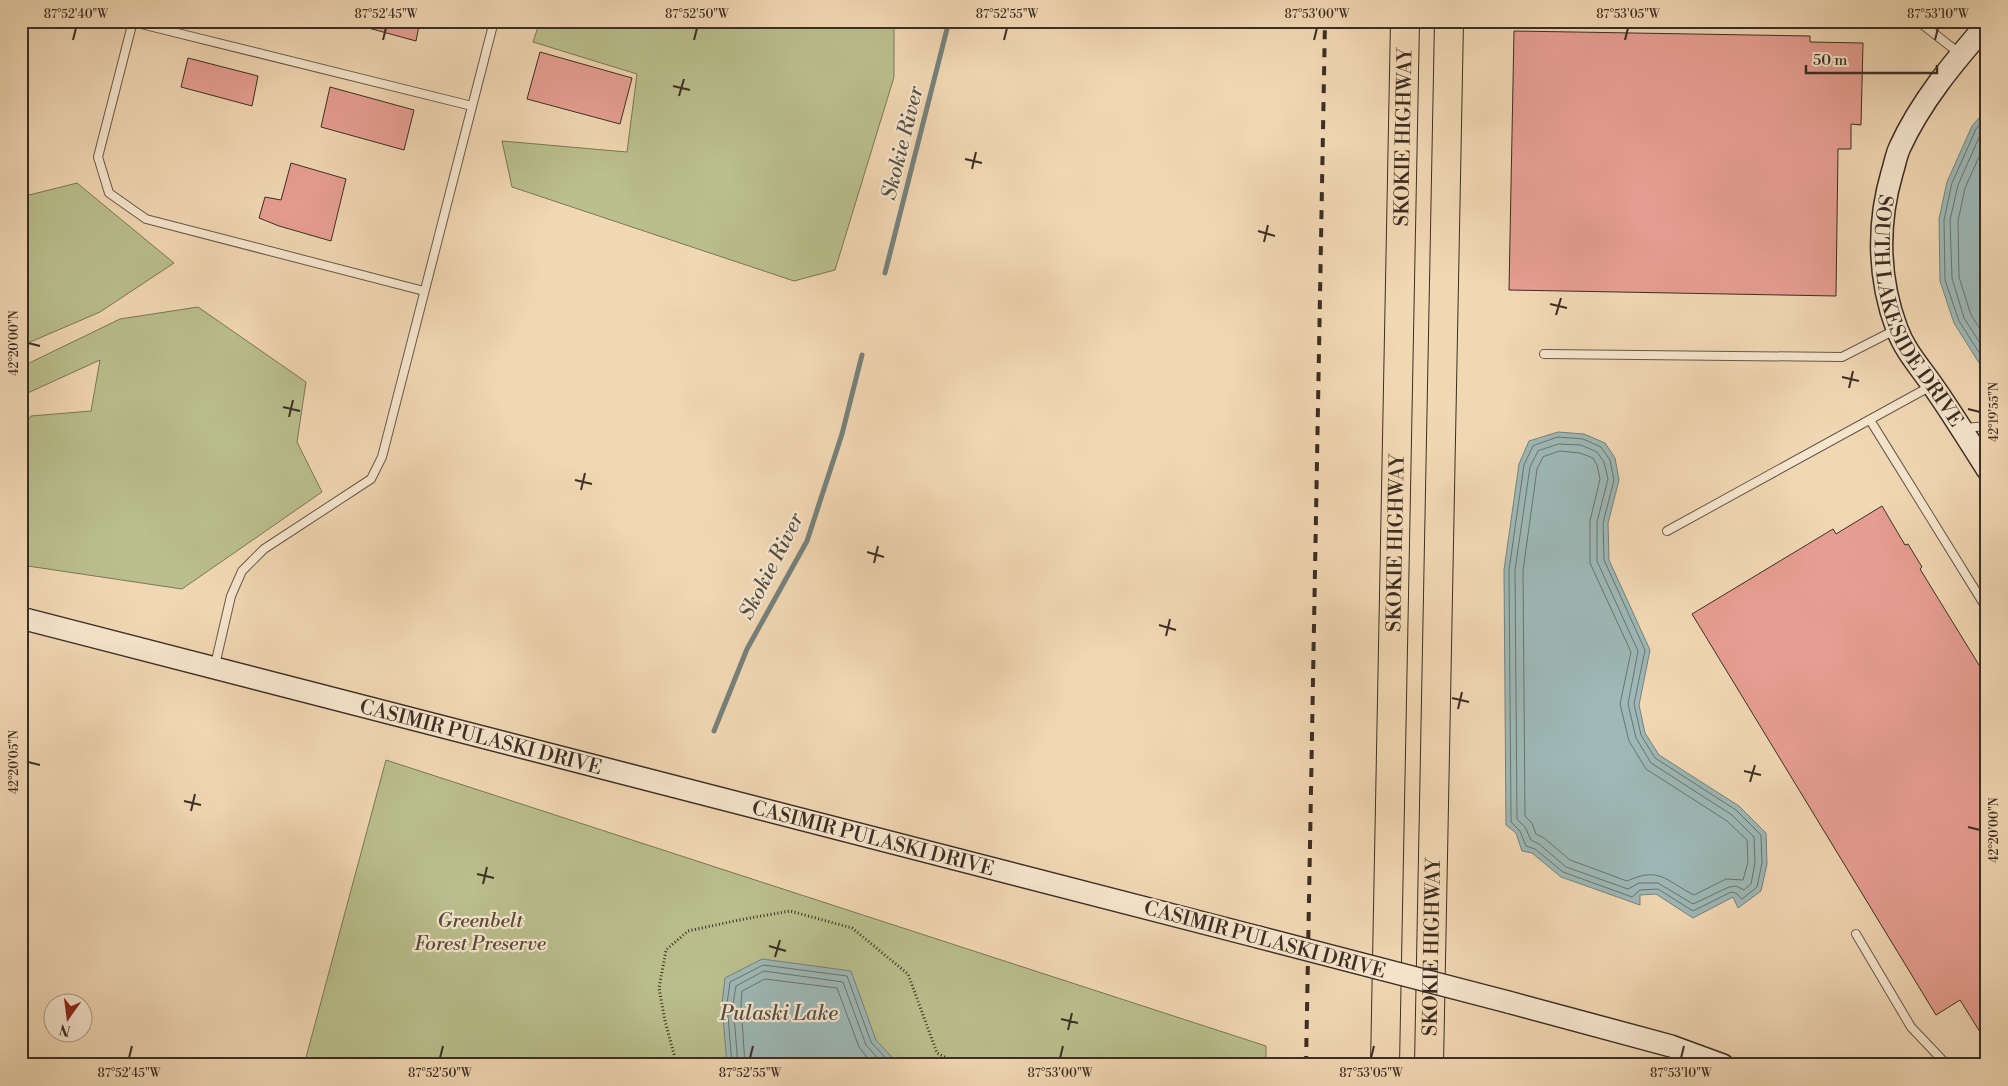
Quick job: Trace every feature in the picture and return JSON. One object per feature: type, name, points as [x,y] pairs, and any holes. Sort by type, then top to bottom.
[{"type":"highway","name":"SKOKIE HIGHWAY","points":[[1385,1065],[1405,21]]},
{"type":"highway","name":"SKOKIE HIGHWAY","points":[[1428,1065],[1449,21]]},
{"type":"street","name":"SOUTH LAKESIDE DRIVE","points":[[1987,24],[1932,92],[1900,148],[1890,182],[1883,218],[1881,250],[1885,284],[1897,330],[1914,363],[1932,385],[1987,468]]},
{"type":"street","name":"CASIMIR PULASKI DRIVE","points":[[21,618],[1508,1002],[1671,1046],[1723,1065]]},
{"type":"lane","points":[[215,667],[231,596],[242,571],[264,549],[371,479],[382,457],[494,21]]},
{"type":"lane","points":[[1918,21],[1961,54]]},
{"type":"lane","points":[[424,290],[146,219],[109,193],[98,157],[133,22],[472,106]]},
{"type":"lane","points":[[1544,354],[1842,357],[1897,330]]},
{"type":"lane","points":[[1667,531],[1932,385]]},
{"type":"lane","points":[[1870,420],[1987,609]]},
{"type":"lane","points":[[1961,428],[1987,426]]},
{"type":"lane","points":[[1856,934],[1911,1027],[1947,1065]]},
{"type":"path","points":[[677,1065],[665,1021],[659,988],[666,950],[688,931],[790,911],[852,928],[908,974],[937,1053],[960,1065]]},
{"type":"path","points":[[1024,1065],[1044,1060],[1086,1065]]},
{"type":"green space","points":[[540,21],[894,21],[894,77],[835,270],[794,281],[512,187],[502,141],[627,152],[637,74],[533,42]]},
{"type":"green space","points":[[77,183],[174,263],[100,312],[21,346],[21,197]]},
{"type":"green space","points":[[198,307],[306,382],[297,442],[322,492],[182,589],[21,565],[21,430],[31,416],[91,411],[100,360],[21,396],[21,367],[120,319]]},
{"type":"green space","name":"Greenbelt Forest Preserve","points":[[386,760],[1266,1046],[1266,1065],[304,1065]]},
{"type":"water","points":[[1987,109],[1987,372],[1981,366],[1954,323],[1940,281],[1939,219],[1947,182],[1972,126]]},
{"type":"water","points":[[1558,432],[1584,434],[1605,443],[1615,458],[1619,480],[1608,523],[1609,560],[1650,650],[1639,705],[1645,733],[1659,755],[1739,806],[1766,833],[1767,864],[1761,891],[1738,908],[1733,897],[1693,918],[1656,894],[1640,895],[1640,905],[1561,877],[1532,853],[1522,851],[1516,833],[1506,825],[1504,570],[1519,464],[1529,441]]},
{"type":"water","name":"Pulaski Lake","points":[[762,959],[851,971],[876,1040],[899,1065],[727,1065],[722,1004],[725,978]]},
{"type":"building","points":[[362,21],[420,21],[416,41],[361,26]]},
{"type":"building","points":[[1514,31],[1810,36],[1810,42],[1863,43],[1861,125],[1851,124],[1851,149],[1838,149],[1836,296],[1509,290]]},
{"type":"building","points":[[540,52],[632,78],[620,124],[527,99]]},
{"type":"building","points":[[188,58],[258,76],[252,106],[181,87]]},
{"type":"building","points":[[330,87],[414,110],[404,150],[321,127]]},
{"type":"building","points":[[291,163],[346,179],[331,241],[279,226],[259,218],[265,197],[281,200]]},
{"type":"building","points":[[1882,506],[1905,545],[1908,544],[1922,567],[1920,569],[1987,678],[1987,1043],[1960,1000],[1936,1015],[1692,614],[1833,529],[1836,534]]},
{"type":"waterway","name":"Skokie River","points":[[885,273],[949,21]]},
{"type":"waterway","name":"Skokie River","points":[[714,731],[747,649],[807,541],[842,434],[862,355]]},
{"type":"railway","points":[[1306,1065],[1325,21]]}]
